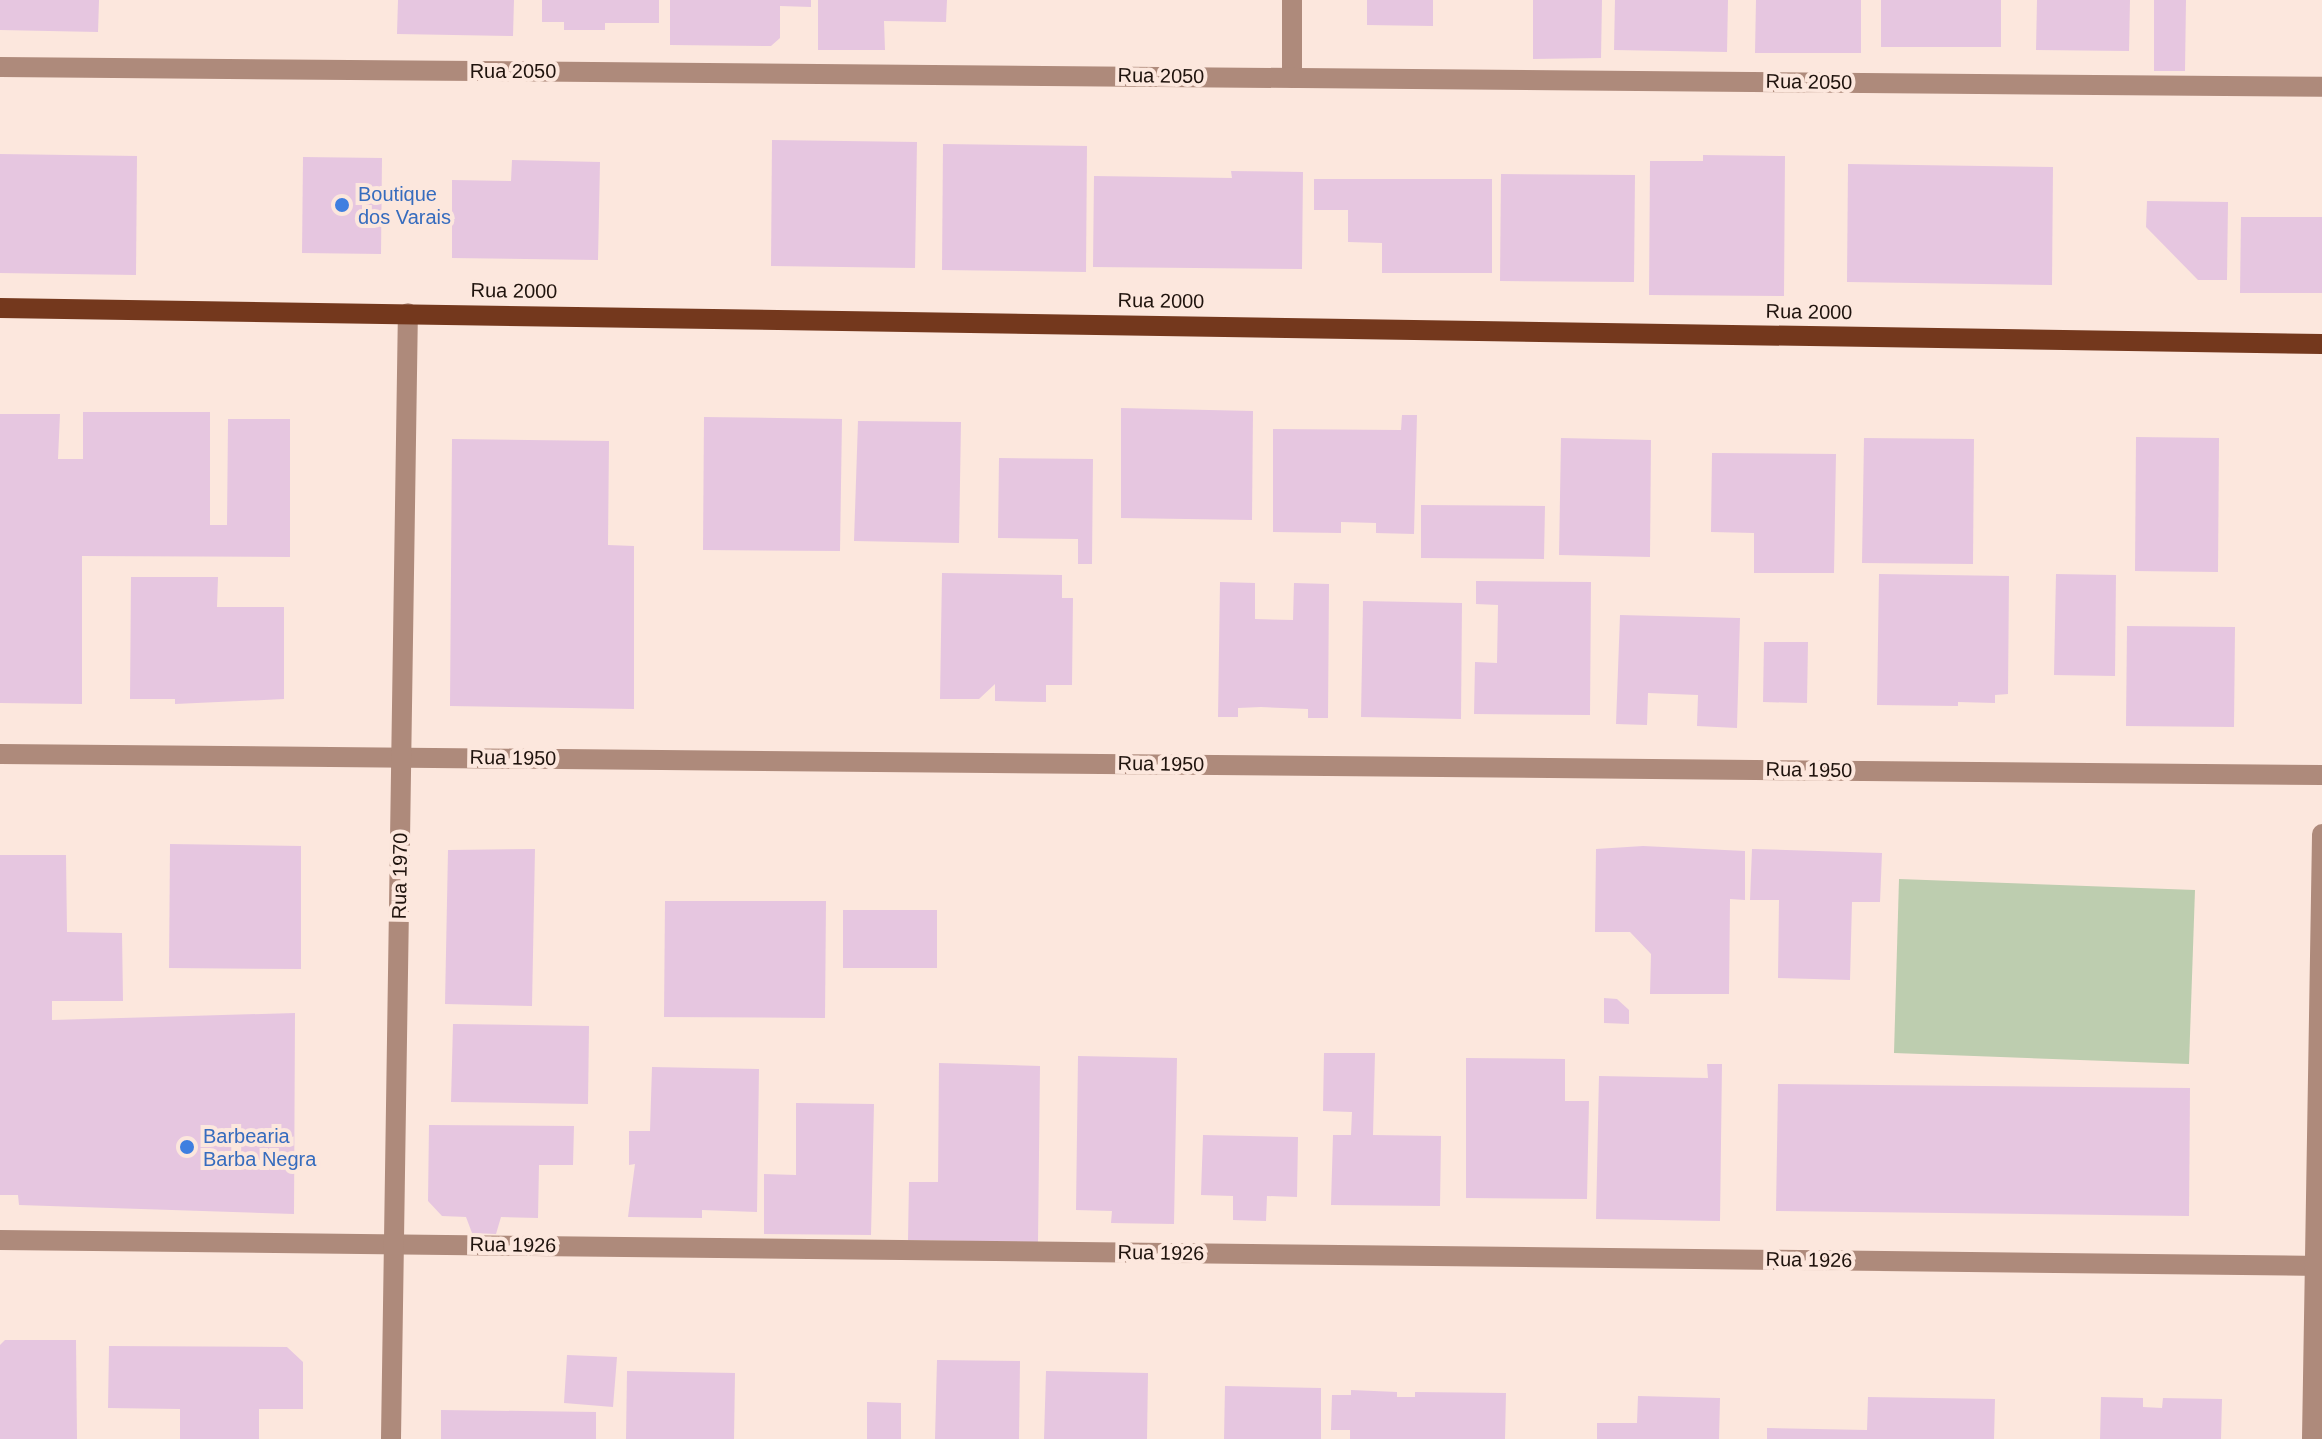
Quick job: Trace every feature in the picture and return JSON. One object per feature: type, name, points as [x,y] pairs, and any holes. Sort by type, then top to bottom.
[{"type":"main road","name":"Rua 2000","points":[[0,308],[2322,344]]},
{"type":"street","points":[[1292,0],[1292,78]]},
{"type":"street","name":"Rua 2050","points":[[0,67],[2322,87]]},
{"type":"street","name":"Rua 1970","points":[[391,1439],[408,313]]},
{"type":"street","name":"Rua 1950","points":[[0,754],[2322,775]]},
{"type":"street","points":[[2312,1439],[2318,1266],[2322,834]]},
{"type":"street","name":"Rua 1926","points":[[0,1240],[2318,1266]]},
{"type":"green space","points":[[1899,879],[2195,890],[2189,1064],[1894,1053]]},
{"type":"building","points":[[0,0],[99,0],[98,32],[0,30]]},
{"type":"building","points":[[398,0],[514,0],[513,36],[397,34]]},
{"type":"building","points":[[542,0],[659,0],[659,23],[605,23],[605,30],[564,30],[564,22],[542,22]]},
{"type":"building","points":[[670,0],[811,0],[811,7],[780,6],[780,38],[771,46],[670,45]]},
{"type":"building","points":[[818,0],[947,0],[946,22],[884,21],[885,50],[818,50]]},
{"type":"building","points":[[1367,0],[1433,0],[1433,26],[1367,25]]},
{"type":"building","points":[[1533,0],[1602,0],[1601,58],[1533,59]]},
{"type":"building","points":[[1615,0],[1728,0],[1727,52],[1614,50]]},
{"type":"building","points":[[1756,0],[1861,0],[1861,53],[1755,53]]},
{"type":"building","points":[[1881,0],[2001,0],[2001,47],[1881,47]]},
{"type":"building","points":[[2037,0],[2130,0],[2129,51],[2036,50]]},
{"type":"building","points":[[2154,0],[2186,0],[2185,71],[2154,71]]},
{"type":"building","points":[[772,140],[917,142],[915,268],[771,266]]},
{"type":"building","points":[[943,144],[1087,146],[1086,272],[942,270]]},
{"type":"building","points":[[0,154],[137,156],[136,275],[0,273]]},
{"type":"building","points":[[1703,155],[1785,156],[1784,296],[1649,295],[1650,161],[1703,161]]},
{"type":"building","name":"Boutique dos Varais","points":[[303,157],[382,158],[381,254],[302,253]]},
{"type":"building","points":[[512,160],[600,162],[598,260],[452,258],[452,180],[511,181]]},
{"type":"building","points":[[1848,164],[2053,167],[2052,285],[1847,282]]},
{"type":"building","points":[[1231,171],[1303,172],[1302,269],[1093,267],[1094,176],[1232,178]]},
{"type":"building","points":[[1501,174],[1635,175],[1634,282],[1500,281]]},
{"type":"building","points":[[1314,179],[1492,179],[1492,273],[1382,273],[1382,243],[1348,242],[1348,210],[1314,210]]},
{"type":"building","points":[[2147,201],[2228,202],[2227,280],[2198,280],[2146,227]]},
{"type":"building","points":[[2241,217],[2322,217],[2322,293],[2240,293]]},
{"type":"building","points":[[1121,408],[1253,411],[1252,520],[1121,518]]},
{"type":"building","points":[[83,412],[210,412],[210,525],[227,525],[228,419],[290,419],[290,557],[82,556],[82,704],[0,703],[0,414],[60,414],[58,459],[83,459]]},
{"type":"building","points":[[1402,415],[1417,415],[1414,534],[1376,533],[1376,523],[1341,522],[1341,533],[1273,532],[1273,429],[1401,430]]},
{"type":"building","points":[[704,417],[842,419],[840,551],[703,550]]},
{"type":"building","points":[[858,421],[961,422],[959,543],[854,541]]},
{"type":"building","points":[[2136,437],[2219,438],[2218,572],[2135,571]]},
{"type":"building","points":[[1561,438],[1651,440],[1650,557],[1559,555]]},
{"type":"building","points":[[1864,438],[1974,439],[1973,564],[1862,563]]},
{"type":"building","points":[[452,439],[609,441],[608,545],[634,546],[634,709],[450,706]]},
{"type":"building","points":[[1712,453],[1836,454],[1834,573],[1754,573],[1754,533],[1711,532]]},
{"type":"building","points":[[999,458],[1093,459],[1092,564],[1078,564],[1078,539],[998,538]]},
{"type":"building","points":[[1421,505],[1545,506],[1544,559],[1421,558]]},
{"type":"building","points":[[942,573],[1062,575],[1062,598],[1073,598],[1072,685],[1046,685],[1046,702],[995,701],[995,684],[979,699],[940,699]]},
{"type":"building","points":[[1879,574],[2009,576],[2008,694],[1995,695],[1995,703],[1877,705]]},
{"type":"building","points":[[2056,574],[2116,575],[2115,676],[2054,675]]},
{"type":"building","points":[[131,577],[218,577],[217,607],[284,607],[284,699],[175,704],[175,699],[130,699]]},
{"type":"building","points":[[1476,581],[1591,582],[1590,715],[1474,714],[1475,662],[1497,663],[1498,605],[1476,604]]},
{"type":"building","points":[[1220,582],[1255,583],[1255,619],[1293,620],[1294,583],[1329,584],[1328,718],[1308,718],[1308,709],[1261,707],[1238,708],[1238,717],[1218,717]]},
{"type":"building","points":[[1363,601],[1462,603],[1461,719],[1361,717]]},
{"type":"building","points":[[1620,615],[1740,618],[1737,728],[1697,726],[1698,695],[1648,693],[1647,725],[1616,724]]},
{"type":"building","points":[[2127,626],[2235,627],[2234,727],[2126,726]]},
{"type":"building","points":[[1764,642],[1808,642],[1807,703],[1763,702]]},
{"type":"building","points":[[170,844],[301,846],[301,969],[169,968]]},
{"type":"building","points":[[1643,846],[1745,851],[1745,900],[1730,899],[1729,994],[1650,994],[1651,954],[1630,932],[1595,932],[1596,849]]},
{"type":"building","points":[[535,849],[532,1006],[445,1004],[448,850]]},
{"type":"building","points":[[1752,849],[1882,853],[1880,902],[1852,902],[1850,980],[1778,978],[1779,900],[1750,900]]},
{"type":"building","points":[[0,855],[66,855],[67,932],[122,933],[123,1001],[52,1001],[52,1020],[295,1013],[294,1214],[19,1205],[18,1195],[0,1195]]},
{"type":"building","points":[[665,901],[826,901],[825,1018],[664,1017]]},
{"type":"building","points":[[843,910],[937,910],[937,968],[843,968]]},
{"type":"building","points":[[1604,998],[1617,999],[1629,1010],[1629,1024],[1604,1023]]},
{"type":"building","points":[[453,1024],[589,1026],[588,1104],[451,1102]]},
{"type":"building","points":[[1324,1053],[1375,1053],[1373,1135],[1441,1136],[1440,1206],[1331,1205],[1333,1135],[1351,1135],[1352,1112],[1323,1111]]},
{"type":"building","points":[[1078,1056],[1177,1058],[1174,1224],[1111,1223],[1112,1211],[1076,1210]]},
{"type":"building","points":[[1466,1058],[1565,1059],[1565,1101],[1589,1101],[1587,1199],[1466,1198]]},
{"type":"building","points":[[939,1063],[1040,1066],[1038,1242],[908,1240],[909,1182],[938,1182]]},
{"type":"building","points":[[1707,1064],[1722,1064],[1720,1221],[1596,1219],[1599,1076],[1708,1078]]},
{"type":"building","points":[[652,1067],[759,1069],[757,1212],[702,1210],[702,1218],[628,1217],[635,1164],[629,1165],[629,1131],[650,1131]]},
{"type":"building","points":[[1778,1084],[2190,1088],[2189,1216],[1776,1211]]},
{"type":"building","points":[[796,1103],[874,1104],[871,1235],[764,1234],[764,1174],[796,1175]]},
{"type":"building","points":[[429,1125],[574,1126],[573,1165],[539,1165],[538,1218],[501,1217],[496,1234],[472,1233],[466,1217],[442,1216],[428,1201]]},
{"type":"building","points":[[1203,1135],[1298,1137],[1297,1197],[1267,1196],[1266,1221],[1233,1220],[1233,1196],[1201,1195]]},
{"type":"building","points":[[5,1340],[76,1340],[77,1439],[0,1439],[0,1345]]},
{"type":"building","points":[[109,1346],[287,1347],[303,1362],[303,1409],[259,1409],[259,1439],[180,1439],[180,1409],[108,1408]]},
{"type":"building","points":[[567,1355],[617,1357],[613,1407],[564,1403]]},
{"type":"building","points":[[937,1360],[1020,1361],[1019,1439],[935,1439]]},
{"type":"building","points":[[627,1371],[735,1373],[734,1439],[626,1439]]},
{"type":"building","points":[[1046,1371],[1148,1373],[1147,1439],[1044,1439]]},
{"type":"building","points":[[1225,1386],[1321,1388],[1321,1439],[1224,1439]]},
{"type":"building","points":[[1351,1390],[1397,1392],[1397,1397],[1415,1397],[1415,1392],[1506,1393],[1505,1439],[1350,1439],[1350,1430],[1331,1430],[1332,1395],[1351,1395]]},
{"type":"building","points":[[1638,1396],[1720,1398],[1719,1439],[1597,1439],[1597,1423],[1637,1423]]},
{"type":"building","points":[[1868,1397],[1995,1399],[1994,1439],[1767,1439],[1767,1428],[1867,1430]]},
{"type":"building","points":[[2101,1397],[2143,1398],[2143,1407],[2162,1408],[2163,1398],[2222,1399],[2221,1439],[2100,1439]]},
{"type":"building","points":[[867,1402],[901,1403],[901,1439],[867,1439]]},
{"type":"building","points":[[441,1410],[596,1412],[596,1439],[441,1439]]},
{"type":"place","name":"Boutique dos Varais","points":[[342,205]]},
{"type":"place","name":"Barbearia Barba Negra","points":[[187,1147]]}]
